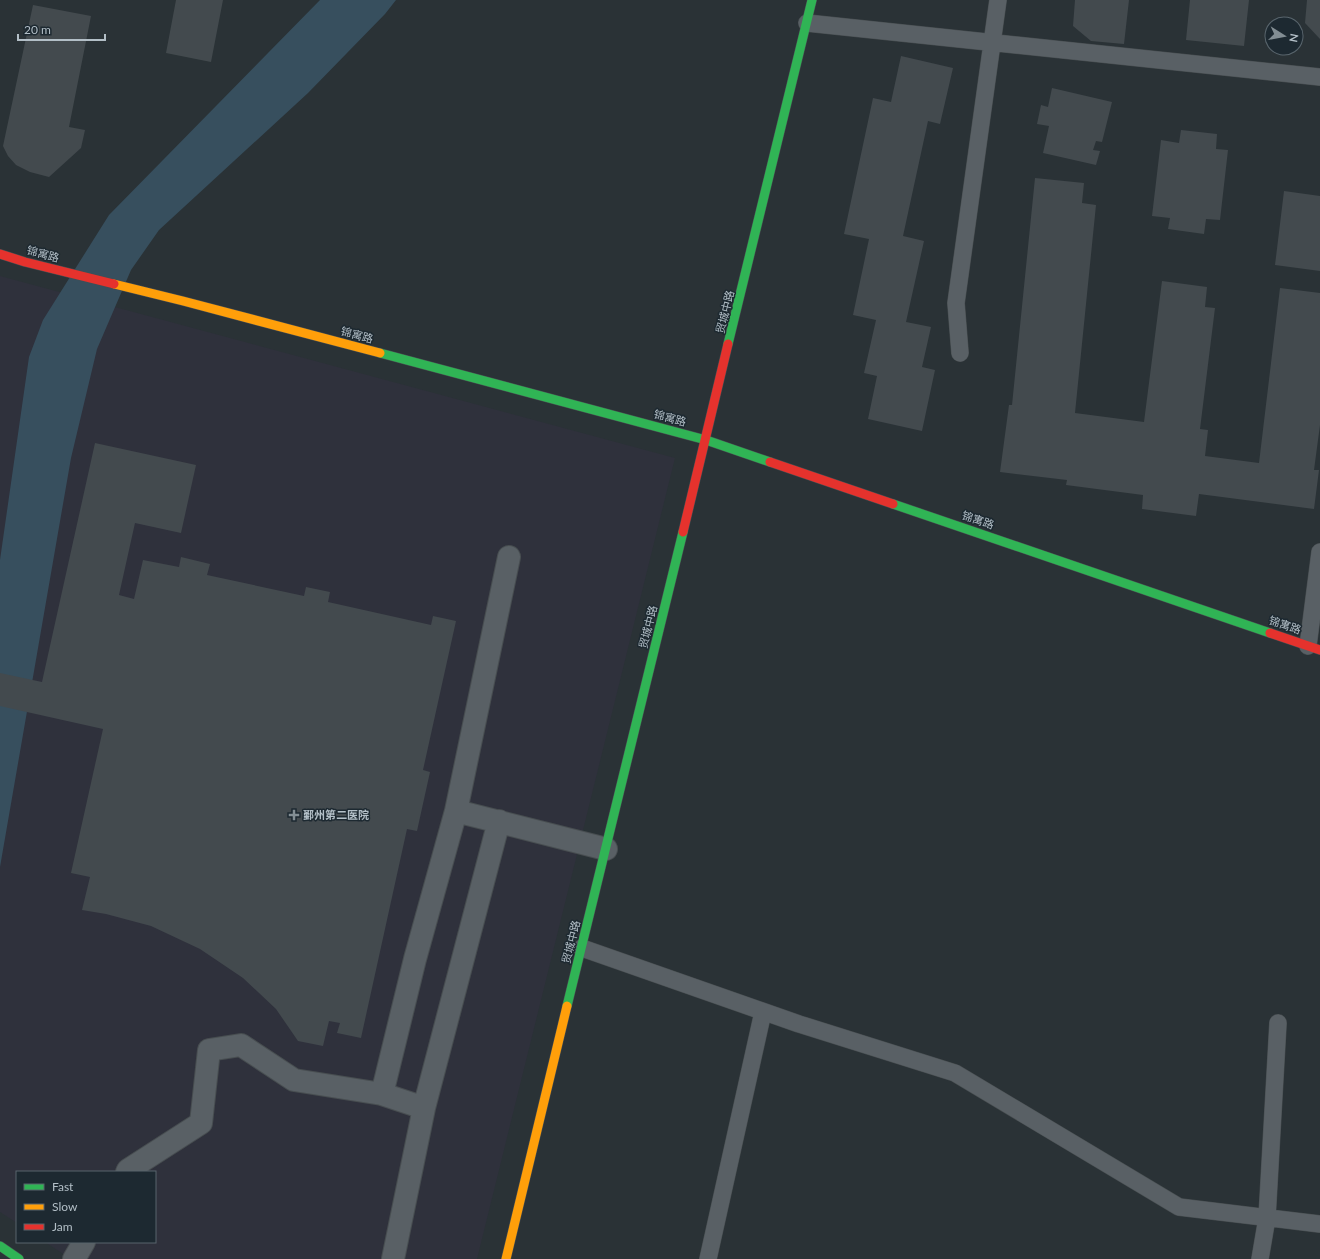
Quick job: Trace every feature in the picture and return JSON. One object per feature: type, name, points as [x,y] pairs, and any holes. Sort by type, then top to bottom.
[{"type":"street","name":"贸城中路","points":[[506,1259],[812,0]]},
{"type":"street","name":"锦寓路","points":[[0,254],[706,440],[1314,648]]},
{"type":"street","points":[[382,1094],[415,959],[456,810],[509,557]]},
{"type":"street","points":[[456,810],[606,849]]},
{"type":"street","points":[[393,1259],[424,1108],[499,821]]},
{"type":"street","points":[[128,1171],[201,1123],[209,1050],[241,1045],[294,1080],[382,1094],[424,1108]]},
{"type":"street","points":[[74,1259],[83,1243]]},
{"type":"street","points":[[0,1246],[19,1259]]},
{"type":"lane","points":[[960,353],[956,303],[998,0]]},
{"type":"lane","points":[[807,23],[1320,78]]},
{"type":"lane","points":[[1314,648],[1320,552]]},
{"type":"lane","points":[[582,948],[763,1012],[955,1073],[1179,1207],[1320,1224]]},
{"type":"lane","points":[[708,1259],[763,1012]]},
{"type":"lane","points":[[1260,1259],[1267,1218],[1278,1023]]},
{"type":"shaded area","name":"鄞州第二医院","points":[[0,276],[675,458],[477,1259],[71,1259],[47,1243],[156,1243],[156,1171],[16,1171],[16,1222],[0,1212]]},
{"type":"water","points":[[320,0],[396,0],[385,14],[308,93],[159,230],[131,270],[97,349],[71,458],[0,867],[0,560],[29,357],[43,320],[109,215]]},
{"type":"building","points":[[176,0],[223,0],[211,62],[166,53]]},
{"type":"building","points":[[1075,0],[1129,0],[1124,44],[1091,41],[1073,26]]},
{"type":"building","points":[[1190,0],[1249,0],[1244,46],[1186,40]]},
{"type":"building","points":[[1307,0],[1320,0],[1320,39],[1305,23]]},
{"type":"building","points":[[33,5],[91,16],[69,127],[85,130],[81,148],[49,177],[30,172],[16,165],[8,156],[3,146]]},
{"type":"building","points":[[901,56],[953,68],[940,124],[928,121],[903,236],[924,241],[906,322],[931,327],[922,367],[935,370],[922,431],[868,419],[877,376],[864,373],[876,320],[853,315],[869,239],[844,234],[873,98],[891,102]]},
{"type":"building","points":[[1052,88],[1112,102],[1102,142],[1096,141],[1093,150],[1100,151],[1096,165],[1043,153],[1049,126],[1037,124],[1041,105],[1048,107]]},
{"type":"building","points":[[1181,130],[1217,134],[1216,149],[1228,150],[1220,220],[1206,219],[1204,234],[1168,229],[1170,218],[1152,216],[1161,140],[1179,143]]},
{"type":"building","points":[[1035,178],[1084,183],[1082,203],[1096,205],[1075,413],[1144,422],[1162,281],[1207,287],[1205,307],[1215,308],[1200,429],[1208,430],[1205,456],[1259,463],[1280,288],[1320,293],[1320,425],[1314,470],[1319,470],[1314,509],[1199,494],[1196,516],[1142,509],[1143,495],[1066,485],[1067,480],[1000,472],[1009,405],[1012,405]]},
{"type":"building","points":[[1284,191],[1320,196],[1320,271],[1275,265]]},
{"type":"building","points":[[95,443],[196,465],[181,533],[135,523],[119,595],[134,599],[143,560],[179,567],[181,557],[210,564],[207,575],[304,596],[306,587],[330,592],[328,602],[431,625],[433,616],[456,621],[423,770],[430,772],[417,831],[407,829],[361,1038],[337,1033],[340,1023],[329,1021],[323,1046],[298,1041],[276,1009],[243,978],[200,949],[151,926],[106,914],[82,910],[90,877],[71,873],[103,729],[0,706],[0,673],[42,682]]},
{"type":"traffic: fast","points":[[728,344],[812,0]]},
{"type":"traffic: fast","points":[[380,353],[706,440],[770,462]]},
{"type":"traffic: fast","points":[[893,504],[1270,633]]},
{"type":"traffic: fast","points":[[567,1006],[683,532]]},
{"type":"traffic: fast","points":[[0,1246],[19,1259]]},
{"type":"traffic: slow","points":[[114,284],[380,353]]},
{"type":"traffic: slow","points":[[506,1259],[567,1006]]},
{"type":"traffic: jam","points":[[0,254],[25,262],[114,284]]},
{"type":"traffic: jam","points":[[683,532],[728,344]]},
{"type":"traffic: jam","points":[[770,462],[893,504]]},
{"type":"traffic: jam","points":[[1270,633],[1320,650]]},
{"type":"place","name":"鄞州第二医院","points":[[294,815]]}]
